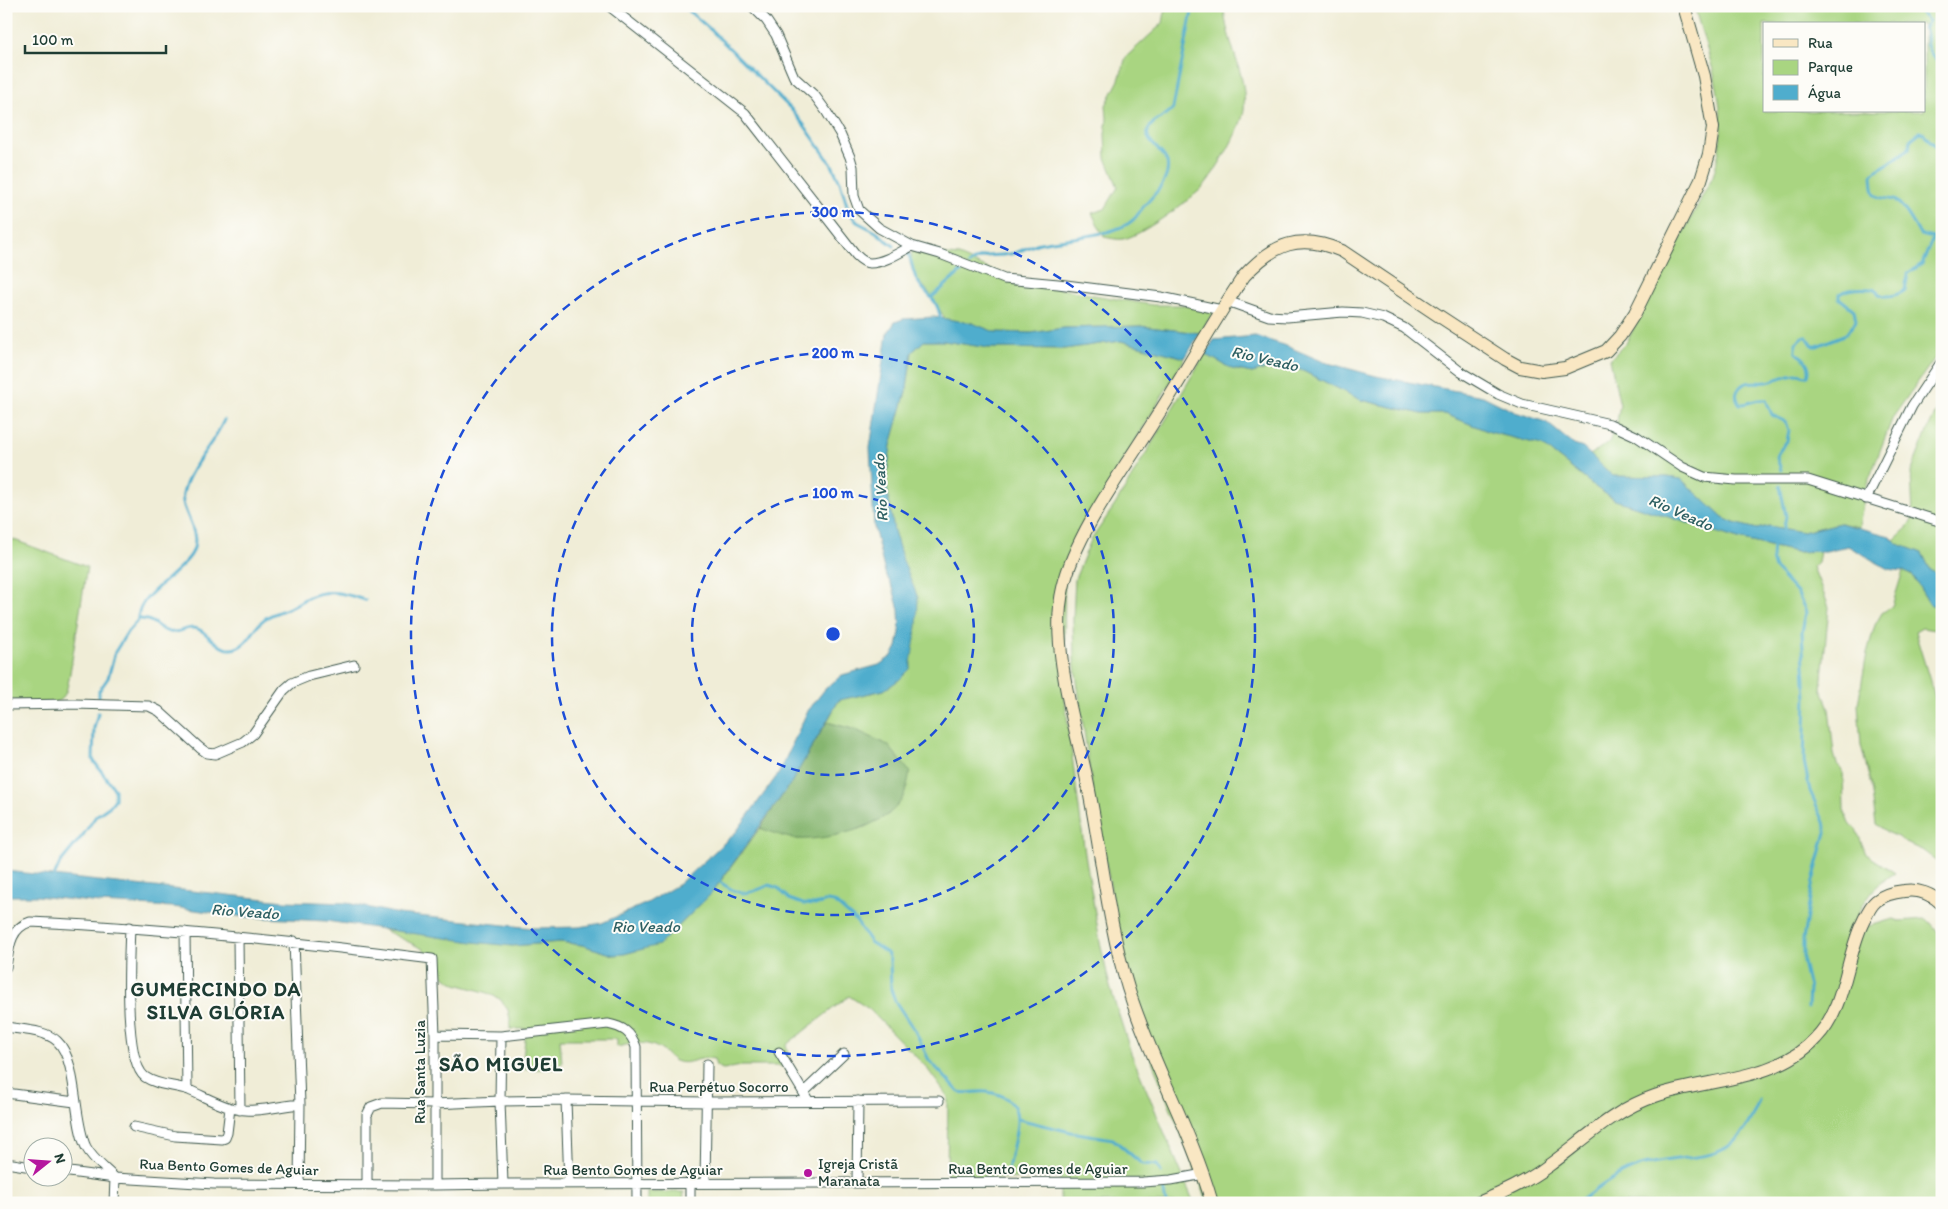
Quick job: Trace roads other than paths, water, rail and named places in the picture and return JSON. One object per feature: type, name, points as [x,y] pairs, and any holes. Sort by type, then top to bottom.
[{"type":"main road","points":[[1212,1203],[1204,1174],[1145,1038],[1128,988],[1120,955],[1103,876],[1090,797],[1067,691],[1062,657],[1060,619],[1062,589],[1072,559],[1096,514],[1212,329],[1224,305],[1244,276],[1256,262],[1269,252],[1306,241],[1324,243],[1342,251],[1520,367],[1542,371],[1565,368],[1606,351],[1620,336],[1634,313],[1701,180],[1709,154],[1713,128],[1704,76],[1684,6]]},
{"type":"main road","points":[[1478,1203],[1527,1180],[1609,1119],[1631,1106],[1655,1096],[1752,1074],[1792,1057],[1814,1042],[1832,1017],[1840,999],[1857,935],[1876,900],[1907,890],[1931,895],[1942,904]]},
{"type":"street","points":[[608,6],[745,113],[856,256],[864,262],[871,263],[895,255],[912,246]]},
{"type":"street","points":[[752,6],[766,20],[776,35],[794,77],[814,96],[840,134],[853,167],[854,196],[859,210],[879,228],[912,246],[940,254],[1004,280],[1058,284],[1224,305],[1270,316],[1286,317],[1342,312],[1362,313],[1383,318],[1404,328],[1461,372],[1498,394],[1522,404],[1610,424],[1636,436],[1682,467],[1704,477],[1736,480],[1808,480],[1821,482],[1942,522]]},
{"type":"street","points":[[1866,498],[1912,406],[1942,360]]},
{"type":"street","points":[[6,705],[149,706],[159,711],[200,748],[208,753],[215,754],[248,738],[284,690],[292,683],[310,676],[354,665]]},
{"type":"street","points":[[6,967],[15,931],[18,927],[30,922],[130,927],[294,941],[300,1104],[299,1184]]},
{"type":"street","points":[[130,927],[128,979],[133,1053],[138,1070],[152,1081],[187,1089],[230,1108],[240,1110],[300,1104]]},
{"type":"street","points":[[185,932],[187,1089]]},
{"type":"street","points":[[238,936],[240,1110]]},
{"type":"street","name":"Rua Santa Luzia","points":[[294,941],[432,959],[435,1035],[435,1186]]},
{"type":"street","points":[[435,1035],[501,1036],[608,1024],[627,1030],[633,1038],[636,1047],[638,1203]]},
{"type":"street","points":[[6,1027],[38,1033],[57,1042],[68,1061],[75,1102],[86,1147],[94,1160],[115,1178],[114,1203]]},
{"type":"street","points":[[501,1036],[500,1101],[503,1184]]},
{"type":"street","points":[[779,1052],[806,1096]]},
{"type":"street","name":"Rua Perpétuo Socorro","points":[[806,1096],[844,1054]]},
{"type":"street","points":[[705,1183],[707,1064]]},
{"type":"street","points":[[6,1092],[75,1102]]},
{"type":"street","name":"Rua Perpétuo Socorro","points":[[367,1184],[366,1115],[376,1104],[382,1103],[434,1104],[566,1100],[707,1102],[806,1096],[858,1102],[939,1100]]},
{"type":"street","points":[[566,1100],[569,1184]]},
{"type":"street","points":[[857,1183],[858,1102]]},
{"type":"street","points":[[134,1127],[175,1136],[222,1139],[225,1138],[227,1133],[230,1108]]},
{"type":"street","points":[[6,1163],[22,1165]]},
{"type":"street","name":"Rua Bento Gomes de Aguiar","points":[[72,1172],[115,1178],[214,1184],[435,1186],[637,1183],[1156,1182],[1204,1174]]},
{"type":"street","points":[[690,1183],[690,1203]]},
{"type":"water","name":"Rio Veado","points":[[934,317],[972,323],[995,332],[1031,333],[1064,328],[1140,326],[1200,333],[1185,358],[1121,341],[1064,349],[989,348],[944,341],[924,341],[912,352],[907,388],[891,445],[886,482],[894,531],[902,558],[918,598],[917,626],[910,669],[899,680],[884,690],[839,700],[791,783],[711,894],[659,945],[614,955],[582,945],[560,942],[512,946],[326,921],[245,917],[173,907],[100,903],[37,896],[6,896],[6,871],[284,901],[347,903],[399,914],[533,928],[579,927],[602,923],[647,903],[679,884],[736,832],[779,773],[807,712],[825,689],[842,675],[879,665],[892,656],[897,647],[900,632],[899,610],[893,588],[885,573],[874,527],[870,448],[887,334],[895,322],[903,319]]},
{"type":"water","points":[[1255,336],[1284,345],[1324,362],[1376,376],[1483,396],[1515,412],[1546,422],[1574,445],[1583,448],[1613,476],[1681,479],[1723,518],[1734,523],[1757,529],[1769,526],[1803,532],[1840,523],[1890,536],[1898,544],[1922,553],[1931,571],[1942,575],[1942,606],[1930,605],[1912,575],[1903,571],[1888,569],[1848,546],[1826,551],[1796,552],[1738,539],[1615,500],[1542,445],[1490,432],[1445,414],[1422,414],[1361,400],[1301,370],[1274,367],[1252,373],[1232,369],[1205,354],[1214,340]]},
{"type":"waterway","points":[[683,6],[711,30],[791,109],[832,165],[840,182],[849,212],[857,222],[876,232],[894,246]]},
{"type":"waterway","points":[[969,265],[985,256],[1015,253],[1040,243],[1104,233],[1126,225],[1135,218],[1161,187],[1168,169],[1165,158],[1149,139],[1148,131],[1152,124],[1173,108],[1193,6]]},
{"type":"waterway","points":[[1913,6],[1929,21],[1926,25]]},
{"type":"waterway","points":[[1926,34],[1927,45],[1931,54],[1942,65]]},
{"type":"waterway","points":[[1942,67],[1938,70],[1942,75]]},
{"type":"waterway","points":[[1781,470],[1777,458],[1778,453],[1787,441],[1789,430],[1786,422],[1772,415],[1766,400],[1740,404],[1736,397],[1737,392],[1741,386],[1747,383],[1767,382],[1793,374],[1808,376],[1808,365],[1796,353],[1796,343],[1803,337],[1807,337],[1813,346],[1817,346],[1846,334],[1856,321],[1854,310],[1839,298],[1839,294],[1850,290],[1873,289],[1884,296],[1890,296],[1905,290],[1908,273],[1922,264],[1933,238],[1920,235],[1898,202],[1875,195],[1872,175],[1909,149],[1910,140],[1920,132],[1924,133],[1937,148],[1942,148]]},
{"type":"waterway","points":[[907,252],[916,278],[934,301],[941,322]]},
{"type":"waterway","points":[[932,297],[963,270]]},
{"type":"waterway","points":[[139,619],[139,611],[143,602],[192,553],[195,537],[184,507],[183,494],[190,474],[214,439],[224,420]]},
{"type":"waterway","points":[[1780,486],[1786,516],[1783,532]]},
{"type":"waterway","points":[[1773,543],[1772,559],[1775,569],[1798,594],[1806,612],[1802,632],[1806,698],[1804,761],[1810,791],[1824,822],[1826,832],[1813,881],[1803,939],[1803,962],[1809,988],[1808,1008]]},
{"type":"waterway","points":[[99,702],[99,691],[108,678],[115,652],[128,631],[139,619],[149,620],[170,632],[196,628],[222,647],[231,649],[241,646],[262,621],[268,617],[316,594],[330,592],[365,600]]},
{"type":"waterway","points":[[53,879],[60,863],[96,816],[110,806],[115,799],[115,790],[93,760],[94,728],[98,713]]},
{"type":"waterway","points":[[717,880],[731,889],[742,893],[753,892],[769,885],[778,888],[789,899],[803,904],[815,905],[827,901],[834,902],[856,921],[870,942],[887,953],[890,960],[891,989],[895,1001],[915,1031],[929,1060],[959,1092],[987,1092],[1002,1096],[1011,1102],[1016,1111],[1017,1121],[1008,1171]]},
{"type":"waterway","points":[[1578,1203],[1608,1182],[1632,1169],[1662,1161],[1712,1154],[1725,1148],[1737,1139],[1749,1123],[1759,1100]]},
{"type":"waterway","points":[[1018,1119],[1071,1132],[1113,1139],[1142,1164],[1157,1165],[1161,1172]]},
{"type":"waterway","points":[[1163,1187],[1166,1203]]},
{"type":"place","name":"Igreja Cristã Maranata","points":[[808,1173]]},
{"type":"district","name":"GUMERCINDO DA SILVA GLÓRIA","points":[[216,1000]]},
{"type":"district","name":"SÃO MIGUEL","points":[[501,1064]]}]
